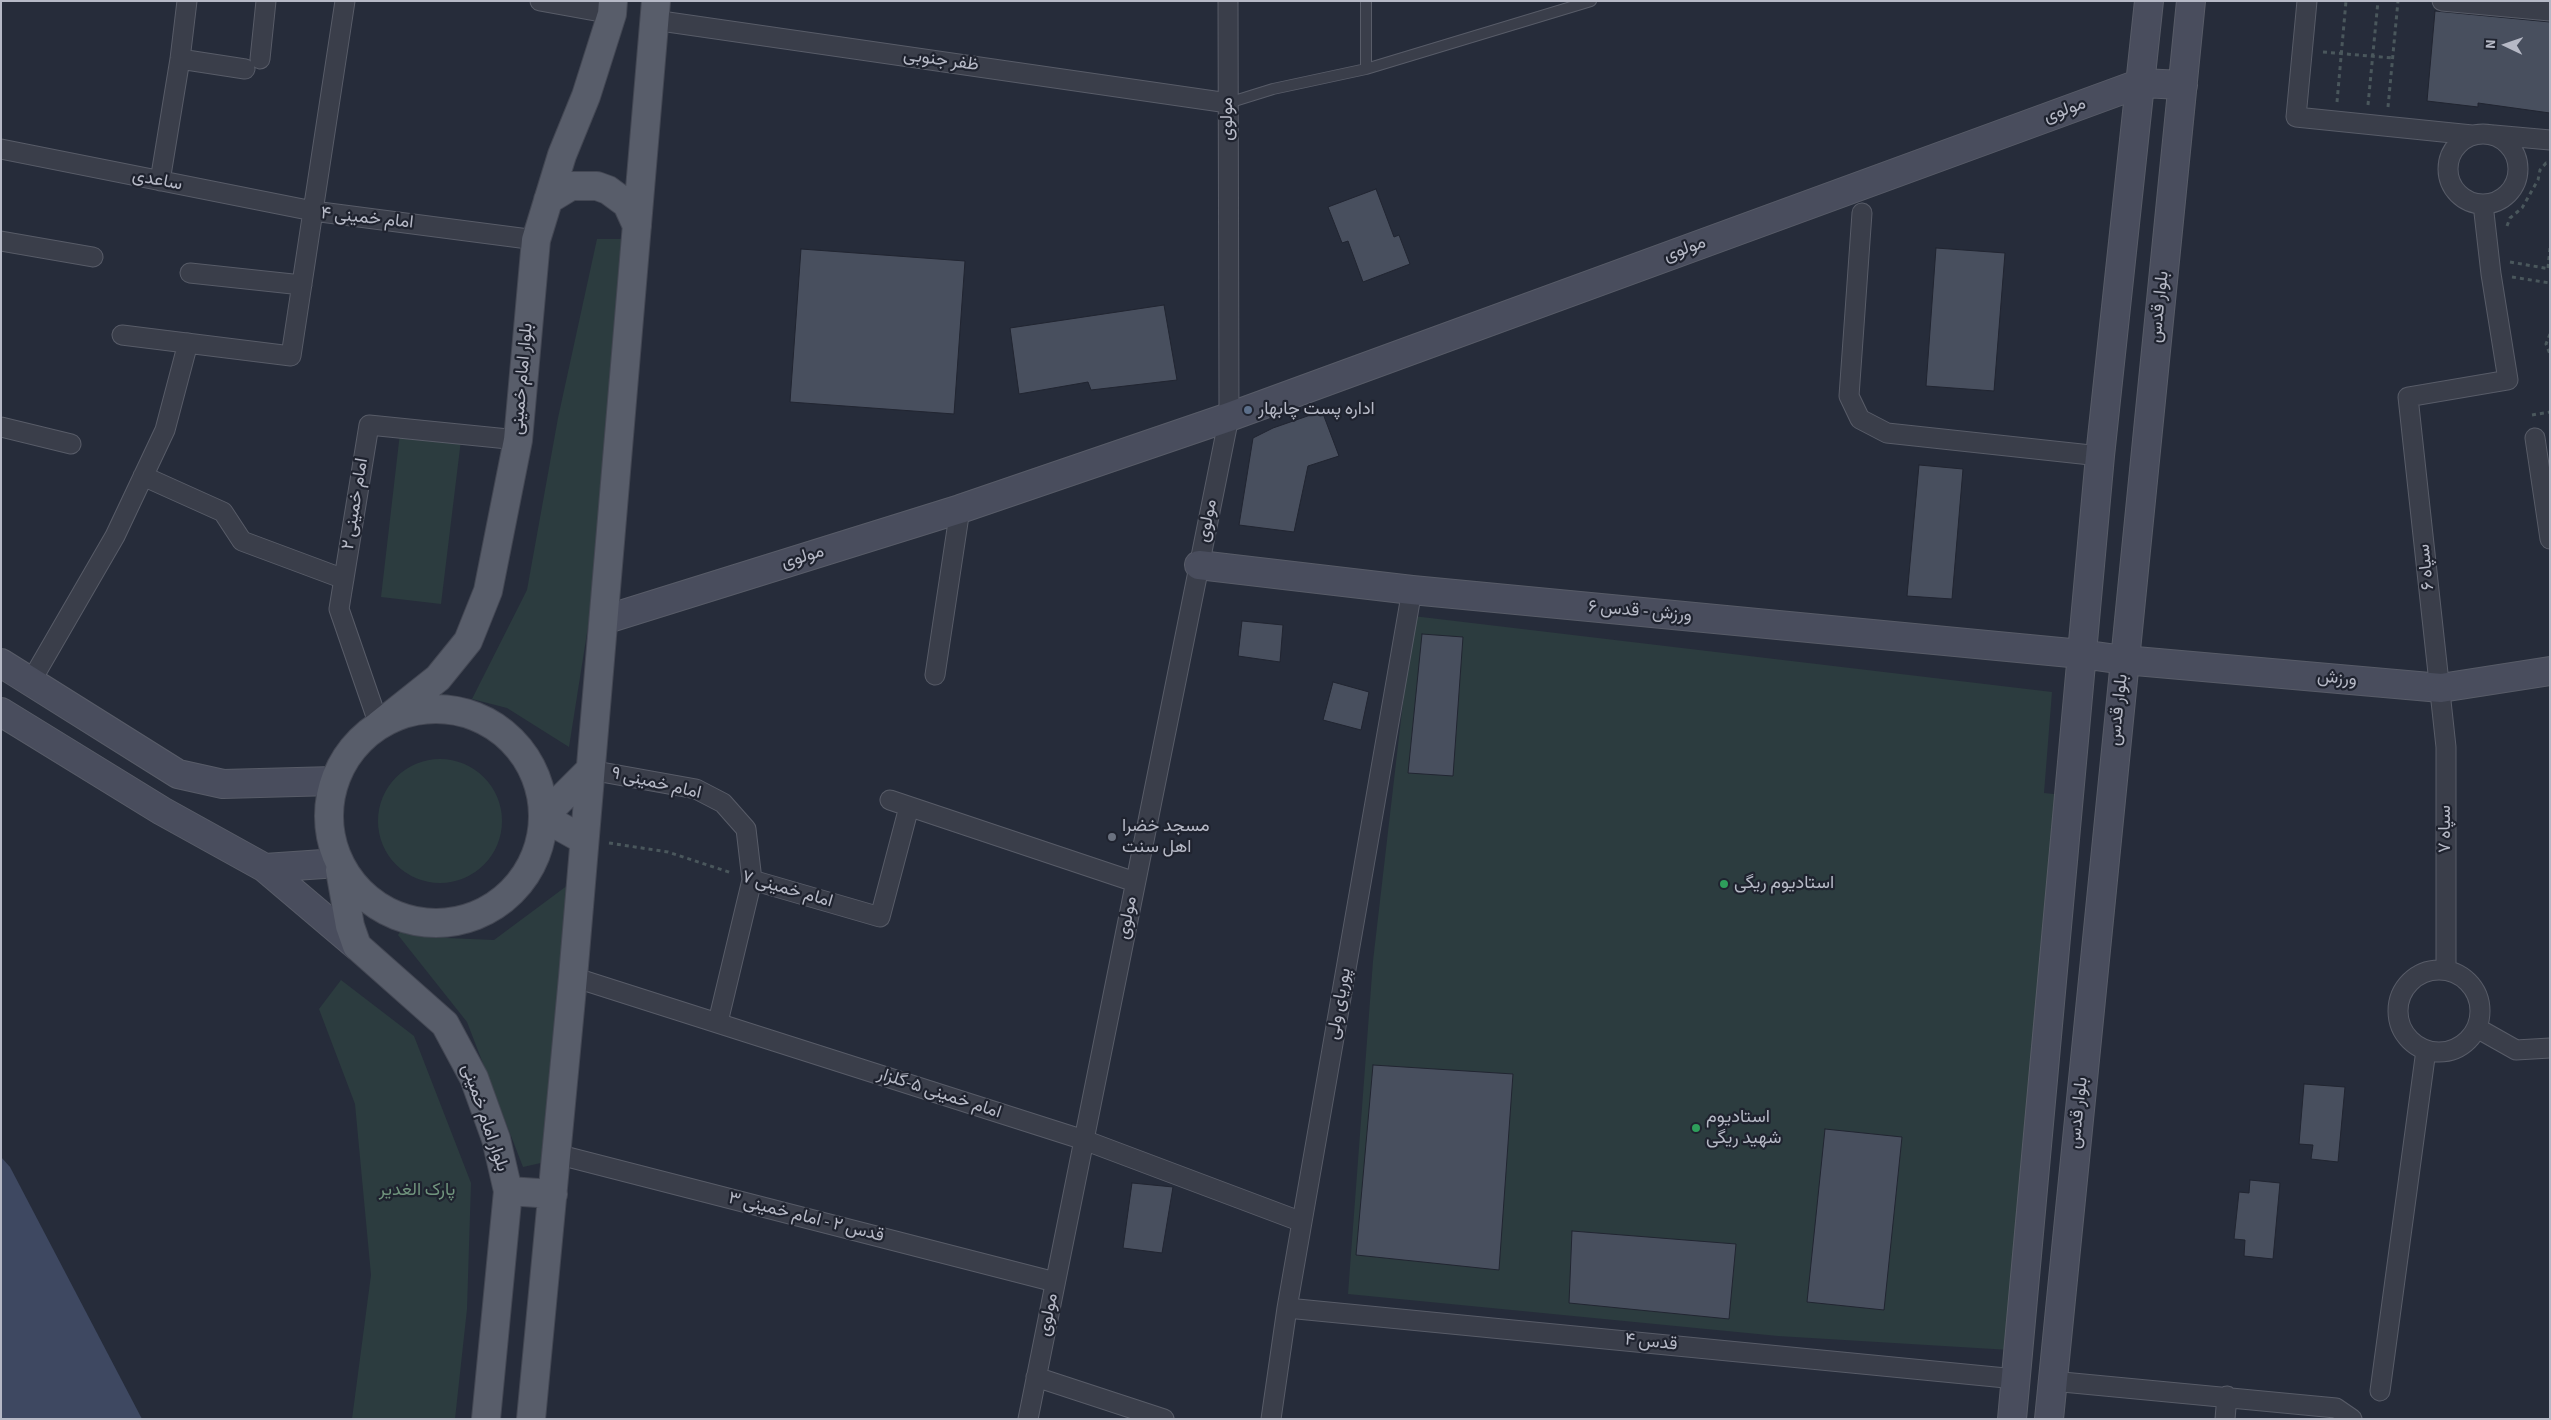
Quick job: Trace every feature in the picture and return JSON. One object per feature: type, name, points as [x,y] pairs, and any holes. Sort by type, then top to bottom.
[{"type":"main road","points":[[531,1419],[573,977],[655,11],[612,7]]},
{"type":"main road","name":"بلوار امام خمینی","points":[[379,725],[438,678],[468,640],[488,591],[518,440],[536,240],[562,154],[586,96],[612,7]]},
{"type":"main road","points":[[548,200],[571,186],[597,186],[608,190],[622,200],[633,214],[637,226]]},
{"type":"main road","points":[[338,863],[364,897],[387,912],[421,923],[440,924],[466,920],[491,909],[512,892],[529,870],[536,853],[543,817],[540,792],[531,768],[517,747],[499,729],[484,721],[452,710],[426,709],[402,714],[379,725],[355,746],[345,759],[334,781],[328,808],[330,836],[338,863],[350,926],[356,946]]},
{"type":"main road","points":[[543,817],[590,770]]},
{"type":"main road","points":[[543,817],[584,840]]},
{"type":"main road","name":"بلوار امام خمینی","points":[[356,946],[445,1024],[474,1078],[496,1139],[508,1191],[486,1419]]},
{"type":"main road","points":[[508,1191],[553,1194]]},
{"type":"street","points":[[160,181],[180,59],[187,1]]},
{"type":"street","points":[[180,59],[252,64],[266,1]]},
{"type":"street","points":[[313,212],[346,1]]},
{"type":"street","points":[[540,1],[612,7]]},
{"type":"street","name":"مولوی","points":[[1028,1419],[1229,416],[1228,1]]},
{"type":"street","points":[[2012,1419],[2100,456],[2149,1]]},
{"type":"street","name":"بلوار قدس","points":[[2048,1419],[2191,1]]},
{"type":"street","points":[[2306,1],[2296,117],[2472,135],[2484,133],[2550,140]]},
{"type":"street","points":[[2442,1],[2550,11]]},
{"type":"street","name":"ظفر جنوبی","points":[[655,11],[1228,103]]},
{"type":"street","points":[[2141,83],[2183,85]]},
{"type":"street","name":"مولوی","points":[[604,620],[960,509],[1229,416],[2141,83]]},
{"type":"street","points":[[2472,135],[2455,148],[2448,169],[2455,189],[2472,202],[2483,204],[2494,202],[2512,190],[2518,168],[2512,148],[2504,140],[2494,135]]},
{"type":"street","name":"ساعدی","points":[[1,149],[313,212]]},
{"type":"street","points":[[2483,204],[2491,274]]},
{"type":"street","name":"امام خمینی ۴","points":[[188,343],[291,356],[313,212],[536,240]]},
{"type":"street","points":[[1862,213],[1849,396],[1860,419],[1887,433],[2100,456]]},
{"type":"street","points":[[1,241],[93,257]]},
{"type":"street","points":[[190,273],[302,285]]},
{"type":"street","name":"سپاه ۶","points":[[2441,688],[2408,397],[2508,380],[2491,274]]},
{"type":"street","points":[[30,683],[115,536],[165,430],[188,343],[122,335]]},
{"type":"street","name":"امام خمینی ۲","points":[[379,725],[339,609],[369,425],[518,440]]},
{"type":"street","points":[[1,427],[71,444]]},
{"type":"street","points":[[2535,438],[2550,539]]},
{"type":"street","points":[[143,476],[223,512],[242,541],[344,579]]},
{"type":"street","points":[[935,675],[960,509]]},
{"type":"street","name":"ورزش - قدس ۶","points":[[1199,566],[1412,590],[2081,654],[2124,660]]},
{"type":"street","name":"پوریای ولی","points":[[1271,1419],[1287,1308],[1412,590]]},
{"type":"street","name":"ورزش","points":[[2124,660],[2441,688],[2550,672]]},
{"type":"street","points":[[1,663],[30,683],[178,774],[223,784],[334,781]]},
{"type":"street","name":"سپاه ۷","points":[[2441,688],[2446,747],[2446,970]]},
{"type":"street","points":[[1,712],[162,811],[266,868],[356,946]]},
{"type":"street","name":"امام خمینی ۹","points":[[590,770],[688,787],[723,803],[746,829],[752,880]]},
{"type":"street","points":[[162,811],[175,810],[182,803],[184,794],[178,774]]},
{"type":"street","points":[[890,800],[1136,882]]},
{"type":"street","name":"امام خمینی ۷","points":[[752,880],[880,917],[909,807]]},
{"type":"street","points":[[266,868],[338,863]]},
{"type":"street","points":[[718,1022],[752,880]]},
{"type":"street","points":[[2434,970],[2446,970],[2468,982],[2475,991],[2480,1003],[2480,1016],[2477,1028],[2472,1037],[2456,1049],[2436,1053],[2426,1050],[2415,1045],[2400,1025],[2399,1001],[2404,990],[2412,980],[2434,970]]},
{"type":"street","name":"امام خمینی ۵-گلزار","points":[[573,977],[1084,1140],[1302,1222]]},
{"type":"street","points":[[2477,1028],[2516,1050],[2550,1048]]},
{"type":"street","points":[[2380,1391],[2426,1050]]},
{"type":"street","name":"قدس ۲ - امام خمینی ۳","points":[[556,1154],[1055,1282]]},
{"type":"street","name":"قدس ۴","points":[[1287,1308],[2016,1379]]},
{"type":"street","points":[[1036,1377],[1164,1419]]},
{"type":"street","points":[[2016,1379],[2227,1396],[2336,1408],[2352,1419]]},
{"type":"street","points":[[2225,1419],[2227,1396]]},
{"type":"lane","points":[[1366,1],[1366,68]]},
{"type":"lane","points":[[1228,103],[1272,90],[1366,68],[1591,1]]},
{"type":"path","points":[[2336,120],[2346,1]]},
{"type":"path","points":[[2366,123],[2378,1]]},
{"type":"path","points":[[2386,125],[2398,1]]},
{"type":"path","points":[[2302,50],[2393,58]]},
{"type":"path","points":[[2508,235],[2510,218],[2522,208],[2538,180],[2540,170],[2546,164],[2550,164]]},
{"type":"path","points":[[2508,253],[2508,262],[2549,268],[2550,248]]},
{"type":"path","points":[[2491,274],[2550,283]]},
{"type":"path","points":[[2550,334],[2546,344],[2550,354]]},
{"type":"path","points":[[2532,414],[2550,412]]},
{"type":"path","name":"امام خمینی ۷","points":[[584,840],[668,852],[752,880]]},
{"type":"green space","points":[[597,239],[632,239],[593,595],[569,747],[507,708],[472,699],[527,590],[558,418]]},
{"type":"green space","points":[[400,433],[461,440],[441,604],[381,597]]},
{"type":"green space","name":"استادیوم شهید ریگی","points":[[1413,616],[2052,692],[2044,793],[2063,795],[2010,1350],[1778,1336],[1348,1294],[1373,961]]},
{"type":"green space","points":[[440,759],[464,764],[484,777],[497,797],[502,821],[497,845],[484,865],[464,878],[440,883],[416,878],[396,865],[383,845],[378,821],[383,797],[396,777],[416,764]]},
{"type":"green space","points":[[568,885],[545,1162],[523,1167],[467,1022],[398,935],[404,926],[447,938],[494,940]]},
{"type":"green space","name":"پارک الغدیر","points":[[341,980],[414,1036],[471,1183],[467,1309],[455,1419],[352,1419],[371,1275],[355,1104],[319,1009]]},
{"type":"water","points":[[1,1157],[10,1167],[142,1419],[1,1419]]},
{"type":"building","points":[[2435,11],[2550,22],[2550,113],[2478,103],[2478,107],[2427,101]]},
{"type":"building","points":[[1376,189],[1394,237],[1399,235],[1410,264],[1363,282],[1348,241],[1342,243],[1328,207]]},
{"type":"building","points":[[1936,248],[2005,253],[1994,391],[1926,386]]},
{"type":"building","points":[[801,249],[965,261],[954,414],[790,402]]},
{"type":"building","points":[[1164,305],[1177,380],[1091,390],[1088,382],[1019,394],[1010,328]]},
{"type":"building","points":[[1322,411],[1339,456],[1308,466],[1294,532],[1239,525],[1253,438],[1273,428]]},
{"type":"building","points":[[1919,465],[1963,469],[1952,599],[1907,596]]},
{"type":"building","points":[[1242,621],[1283,625],[1280,662],[1238,656]]},
{"type":"building","points":[[1422,634],[1463,637],[1453,776],[1408,773]]},
{"type":"building","points":[[1333,682],[1369,692],[1361,730],[1323,720]]},
{"type":"building","points":[[1373,1065],[1513,1074],[1499,1270],[1356,1255]]},
{"type":"building","points":[[2304,1084],[2345,1087],[2338,1162],[2311,1159],[2313,1145],[2299,1144]]},
{"type":"building","points":[[1825,1129],[1902,1137],[1884,1310],[1807,1302]]},
{"type":"building","points":[[2250,1180],[2280,1183],[2273,1259],[2244,1256],[2245,1240],[2234,1239],[2239,1192],[2249,1193]]},
{"type":"building","points":[[1132,1183],[1173,1187],[1162,1253],[1123,1248]]},
{"type":"building","points":[[1572,1231],[1736,1244],[1729,1319],[1569,1303]]},
{"type":"place","name":"اداره پست چابهار","points":[[1248,410]]},
{"type":"place","name":"مسجد خضرا اهل سنت","points":[[1112,837]]},
{"type":"place","name":"استادیوم ریگی","points":[[1724,884]]},
{"type":"place","name":"استادیوم شهید ریگی","points":[[1696,1128]]}]
